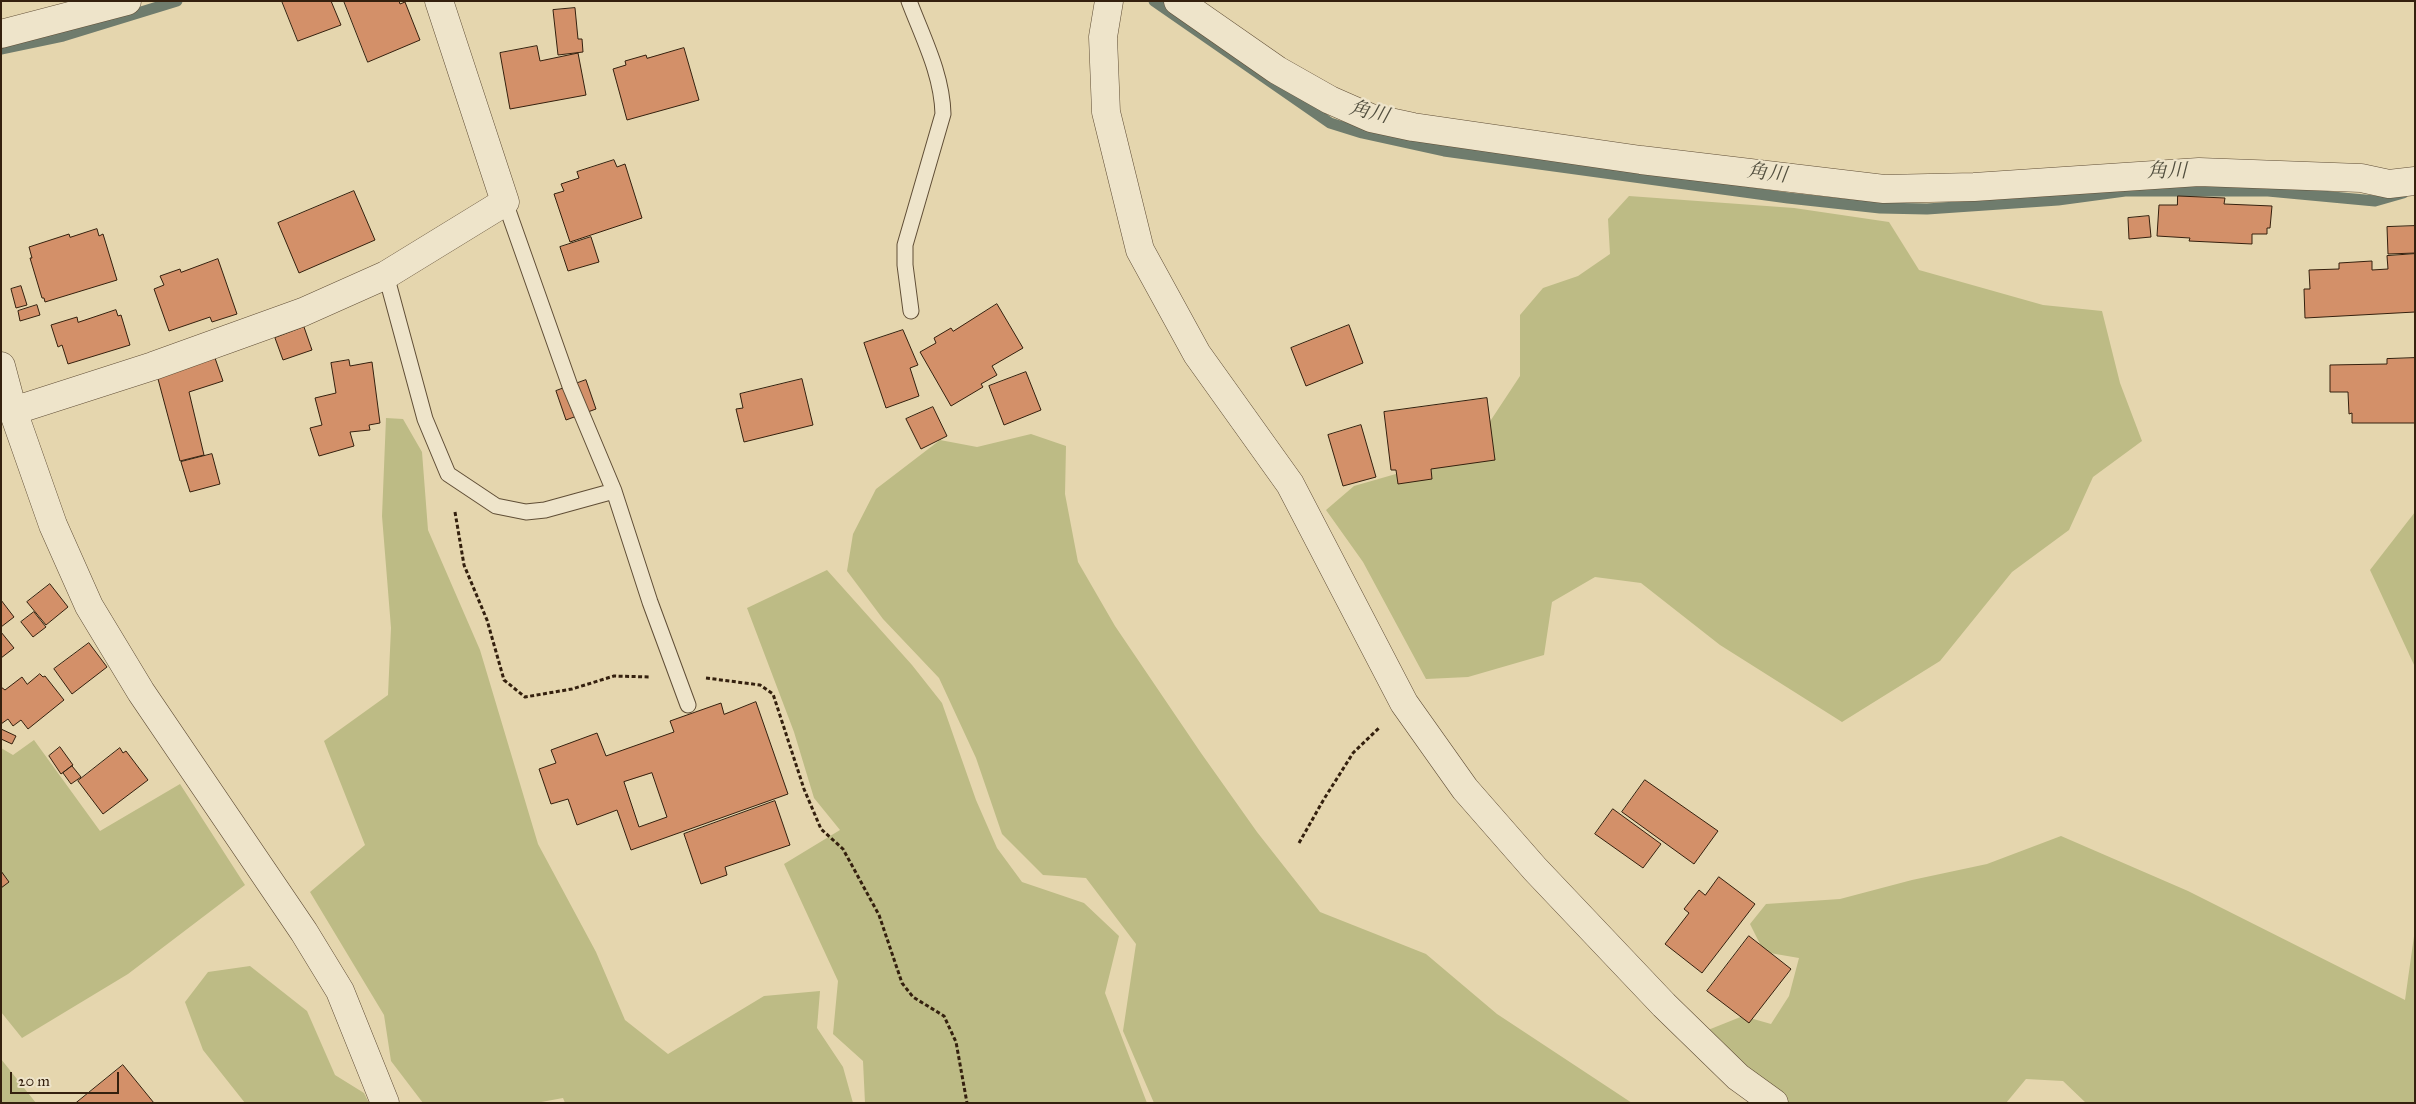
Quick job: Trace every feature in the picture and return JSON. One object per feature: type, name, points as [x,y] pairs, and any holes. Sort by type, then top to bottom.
[{"type":"street","points":[[1,34],[127,1]]},
{"type":"street","points":[[13,411],[153,366],[303,312],[386,275],[505,202],[439,1]]},
{"type":"street","points":[[1109,1],[1103,37],[1106,112],[1140,250],[1197,354],[1290,484],[1404,703],[1465,789],[1535,869],[1664,1005],[1738,1077],[1774,1103]]},
{"type":"street","points":[[1178,1],[1277,70],[1330,100],[1371,118],[1641,160],[1884,189],[1974,187],[2199,172],[2361,178],[2389,184],[2415,181]]},
{"type":"street","points":[[1,366],[13,411],[53,525],[89,606],[141,692],[298,924],[340,991],[385,1103]]},
{"type":"lane","points":[[909,1],[943,94],[943,114],[905,245],[904,265],[911,311]]},
{"type":"lane","points":[[505,202],[570,386],[614,491],[650,602],[688,705]]},
{"type":"lane","points":[[386,275],[425,419],[448,474],[496,506],[526,512],[545,510],[614,491]]},
{"type":"path","points":[[448,474],[464,566],[488,620],[504,680],[525,697],[572,689],[614,676],[678,676],[726,679],[760,685],[773,694],[804,789],[821,829],[843,848],[879,915],[902,983],[912,997],[944,1016],[956,1042],[967,1103]]},
{"type":"path","points":[[1299,843],[1353,754],[1404,703]]},
{"type":"shaded area","points":[[1629,196],[1794,208],[1889,222],[1919,270],[2043,305],[2102,311],[2120,383],[2142,441],[2093,477],[2069,530],[2012,572],[1940,661],[1842,722],[1720,645],[1641,583],[1595,577],[1552,602],[1544,655],[1468,677],[1426,679],[1363,562],[1326,510],[1354,486],[1462,455],[1485,429],[1520,376],[1520,315],[1543,288],[1578,276],[1610,254],[1608,219]]},
{"type":"shaded area","points":[[386,418],[403,419],[422,452],[428,530],[480,650],[538,844],[596,952],[625,1020],[668,1054],[764,996],[820,991],[817,1028],[843,1067],[853,1103],[565,1103],[563,1098],[536,1103],[423,1103],[391,1061],[384,1015],[310,892],[365,845],[324,741],[388,695],[391,628],[382,516]]},
{"type":"shaded area","points":[[1031,434],[1066,446],[1065,494],[1078,562],[1115,626],[1257,832],[1320,912],[1426,954],[1497,1014],[1632,1103],[1154,1103],[1123,1031],[1136,944],[1086,878],[1043,875],[1002,834],[976,758],[939,678],[883,619],[847,571],[853,534],[876,489],[940,440],[977,447]]},
{"type":"shaded area","points":[[2415,512],[2415,667],[2370,570]]},
{"type":"shaded area","points":[[827,570],[912,665],[942,703],[976,800],[997,848],[1022,882],[1084,903],[1119,936],[1105,993],[1147,1103],[865,1103],[863,1061],[833,1034],[838,981],[784,864],[840,830],[814,798],[794,732],[747,608]]},
{"type":"shaded area","points":[[34,740],[100,831],[180,784],[245,885],[128,974],[22,1038],[1,1012],[1,748],[13,755]]},
{"type":"shaded area","points":[[2061,836],[2188,891],[2405,1000],[2415,929],[2415,1103],[2086,1103],[2063,1081],[2026,1079],[2006,1103],[1789,1103],[1775,1094],[1703,1032],[1743,1016],[1771,1024],[1789,996],[1799,958],[1764,952],[1750,924],[1766,904],[1840,899],[1912,880],[1987,864]]},
{"type":"shaded area","points":[[250,966],[307,1011],[335,1075],[364,1093],[369,1103],[245,1103],[203,1050],[185,1002],[208,972]]},
{"type":"shaded area","points":[[1,1059],[36,1103],[1,1103]]},
{"type":"building","points":[[282,1],[331,1],[341,25],[298,41]]},
{"type":"building","points":[[344,1],[399,1],[400,4],[405,2],[420,40],[368,62]]},
{"type":"building","points":[[575,8],[578,39],[582,39],[583,52],[558,55],[553,10]]},
{"type":"building","points":[[537,46],[540,61],[578,53],[586,95],[510,109],[500,53]]},
{"type":"building","points":[[684,48],[699,100],[627,120],[613,69],[626,65],[625,61],[646,55],[647,58]]},
{"type":"building","points":[[614,160],[617,167],[625,164],[642,218],[570,242],[554,194],[564,191],[561,184],[579,178],[577,172]]},
{"type":"building","points":[[354,191],[375,240],[299,273],[278,223]]},
{"type":"building","points":[[2178,196],[2225,198],[2224,204],[2272,206],[2270,228],[2267,228],[2267,234],[2252,234],[2252,244],[2189,241],[2190,238],[2157,236],[2159,205],[2177,205]]},
{"type":"building","points":[[2149,216],[2151,237],[2129,239],[2128,218]]},
{"type":"building","points":[[2415,226],[2415,253],[2388,254],[2387,227]]},
{"type":"building","points":[[97,229],[99,236],[103,234],[117,280],[45,302],[44,298],[42,298],[30,258],[32,258],[29,247],[69,234],[70,237]]},
{"type":"building","points":[[591,237],[599,262],[568,271],[560,247]]},
{"type":"building","points":[[2415,254],[2415,312],[2305,318],[2304,289],[2310,289],[2309,270],[2339,269],[2339,263],[2372,261],[2372,270],[2388,269],[2387,256]]},
{"type":"building","points":[[218,259],[237,314],[212,322],[210,317],[169,331],[154,289],[164,285],[160,276],[180,269],[181,272]]},
{"type":"building","points":[[21,286],[27,305],[16,308],[11,289]]},
{"type":"building","points":[[997,304],[1023,348],[992,366],[997,375],[981,384],[983,387],[951,406],[920,352],[936,343],[934,338],[951,328],[953,331]]},
{"type":"building","points":[[37,305],[40,315],[20,321],[18,311]]},
{"type":"building","points":[[116,310],[118,316],[121,315],[130,345],[68,364],[62,345],[58,347],[51,325],[77,317],[78,322]]},
{"type":"building","points":[[1349,325],[1363,363],[1306,386],[1291,348]]},
{"type":"building","points":[[304,327],[312,350],[283,360],[275,338]]},
{"type":"building","points":[[903,330],[918,365],[910,368],[919,396],[886,408],[864,343]]},
{"type":"building","points":[[215,358],[223,381],[189,392],[204,455],[180,461],[158,379]]},
{"type":"building","points":[[2415,358],[2415,423],[2352,423],[2352,413],[2349,414],[2348,392],[2330,392],[2330,365],[2387,364],[2387,359]]},
{"type":"building","points":[[349,360],[350,366],[372,362],[380,423],[369,425],[370,430],[350,432],[354,446],[319,456],[310,428],[322,425],[315,398],[336,393],[331,363]]},
{"type":"building","points":[[1026,372],[1041,410],[1004,425],[989,386]]},
{"type":"building","points":[[802,379],[813,425],[744,442],[736,409],[743,408],[740,394]]},
{"type":"building","points":[[586,380],[596,409],[566,420],[556,391]]},
{"type":"building","points":[[1487,398],[1495,460],[1431,469],[1432,479],[1398,484],[1396,470],[1391,470],[1384,412]]},
{"type":"building","points":[[933,407],[947,436],[921,449],[906,419]]},
{"type":"building","points":[[1361,425],[1376,477],[1343,486],[1328,435]]},
{"type":"building","points":[[212,454],[220,484],[190,492],[181,462]]},
{"type":"building","points":[[50,584],[68,607],[46,625],[27,602]]},
{"type":"building","points":[[1,600],[14,617],[1,627]]},
{"type":"building","points":[[34,612],[46,627],[33,637],[21,622]]},
{"type":"building","points":[[1,632],[14,648],[1,658]]},
{"type":"building","points":[[89,643],[107,667],[72,694],[54,669]]},
{"type":"building","points":[[40,674],[43,677],[45,676],[64,700],[28,729],[21,720],[13,726],[8,719],[1,724],[1,687],[5,690],[22,677],[27,684]]},
{"type":"building","points":[[756,702],[788,794],[631,850],[617,810],[577,825],[568,799],[551,804],[539,769],[556,763],[551,750],[597,733],[606,756],[674,732],[670,721],[721,703],[724,714]],"holes":[[[652,773],[667,817],[639,827],[624,782]]]},
{"type":"building","points":[[1,729],[16,736],[12,744],[1,739]]},
{"type":"building","points":[[60,747],[73,765],[61,774],[49,756]]},
{"type":"building","points":[[120,748],[123,753],[126,751],[148,780],[103,814],[78,781]]},
{"type":"building","points":[[72,766],[81,777],[71,784],[63,773]]},
{"type":"building","points":[[1645,780],[1718,831],[1694,864],[1622,812]]},
{"type":"building","points":[[775,801],[790,845],[725,867],[727,875],[701,884],[684,834]]},
{"type":"building","points":[[1613,809],[1661,844],[1643,868],[1595,834]]},
{"type":"building","points":[[1,871],[9,882],[1,888]]},
{"type":"building","points":[[1719,877],[1755,904],[1702,973],[1665,944],[1689,913],[1684,909],[1699,890],[1705,895]]},
{"type":"building","points":[[1749,936],[1791,969],[1749,1023],[1707,991]]},
{"type":"building","points":[[123,1065],[154,1103],[76,1103]]},
{"type":"waterway","name":"角川","points":[[1,49],[63,36],[177,1]]},
{"type":"waterway","name":"角川","points":[[1154,1],[1330,123],[1362,133],[1444,151],[1788,198],[1880,208],[1927,209],[2058,200],[2125,191],[2268,191],[2375,201],[2403,193]]}]
